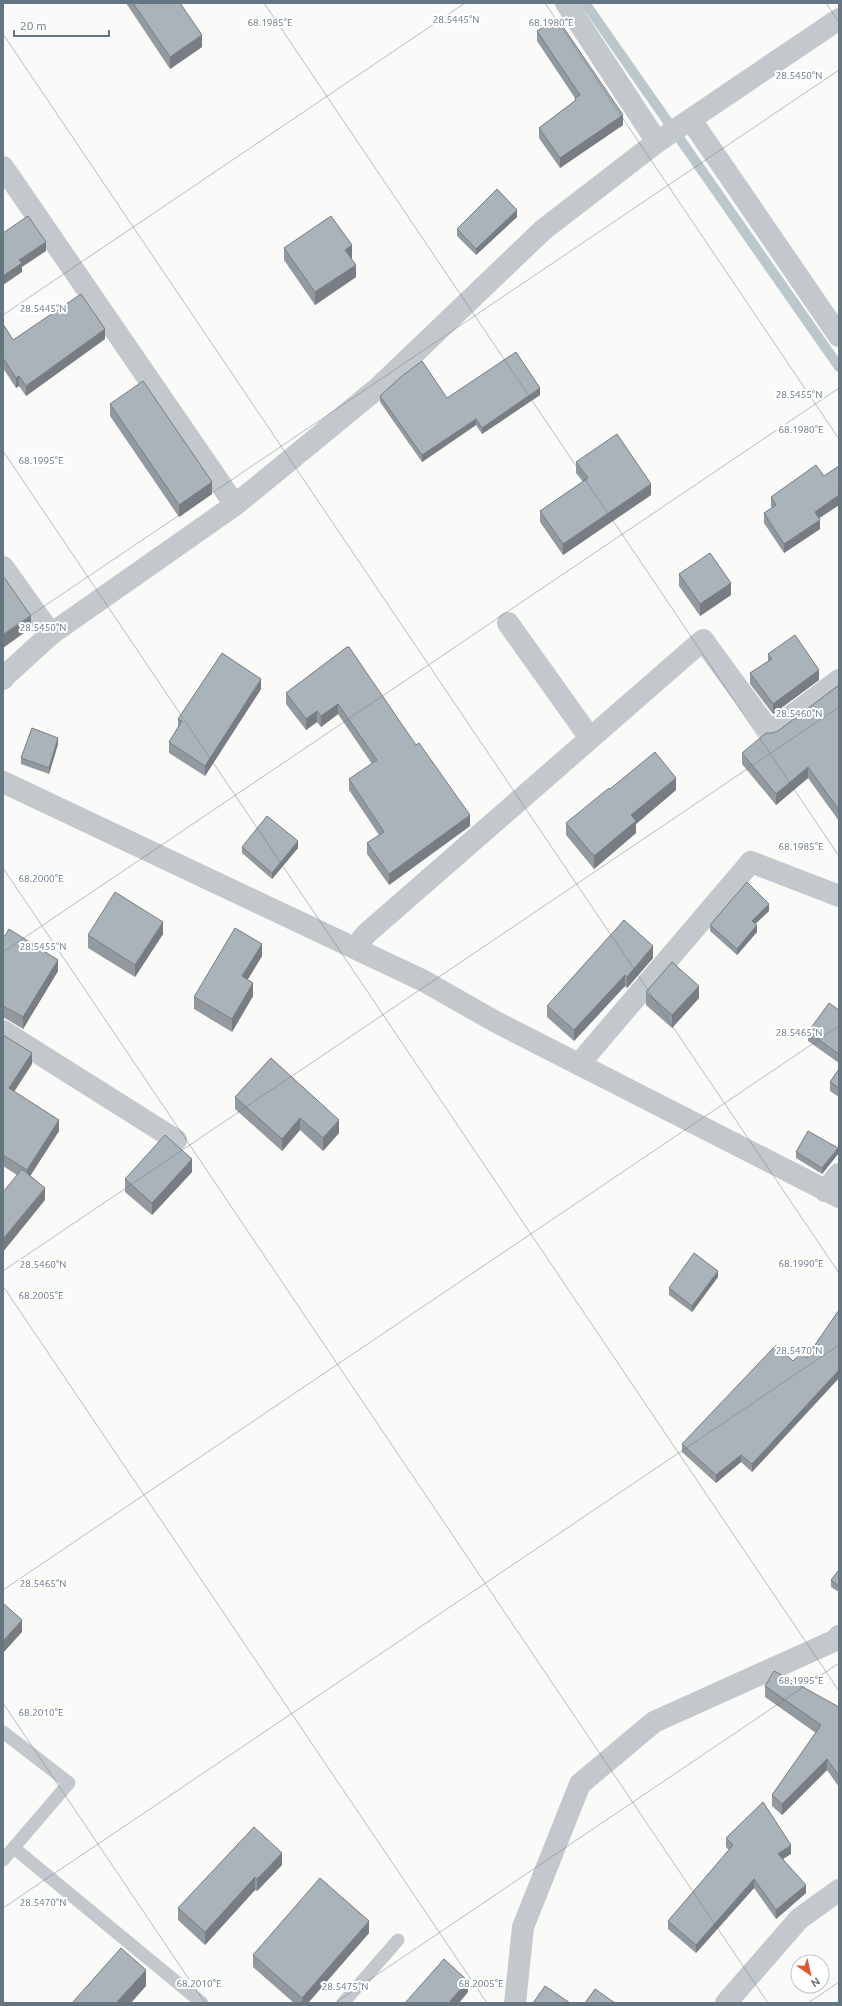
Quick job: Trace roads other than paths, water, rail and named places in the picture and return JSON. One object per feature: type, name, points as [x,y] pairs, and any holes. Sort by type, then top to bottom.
[{"type":"street","points":[[566,3],[657,142]]},
{"type":"street","points":[[3,679],[52,634],[235,505],[379,387],[543,230],[657,142],[839,19]]},
{"type":"street","points":[[690,120],[839,336]]},
{"type":"street","points":[[3,167],[235,505]]},
{"type":"street","points":[[3,567],[52,634]]},
{"type":"street","points":[[508,623],[590,738]]},
{"type":"street","points":[[355,948],[366,934],[703,640],[770,732],[839,680]]},
{"type":"street","points":[[3,782],[424,980],[496,1022],[579,1064],[834,1187]]},
{"type":"street","points":[[579,1064],[752,862],[839,896]]},
{"type":"street","points":[[3,1031],[176,1140]]},
{"type":"street","points":[[515,2003],[524,1927],[580,1784],[654,1722],[836,1640],[839,1636]]},
{"type":"street","points":[[726,2003],[799,1919],[839,1890]]},
{"type":"lane","points":[[3,1732],[69,1783],[3,1860]]},
{"type":"lane","points":[[14,1848],[202,2003]]},
{"type":"lane","points":[[343,2003],[398,1940]]},
{"type":"waterway","points":[[585,3],[839,367]]}]
